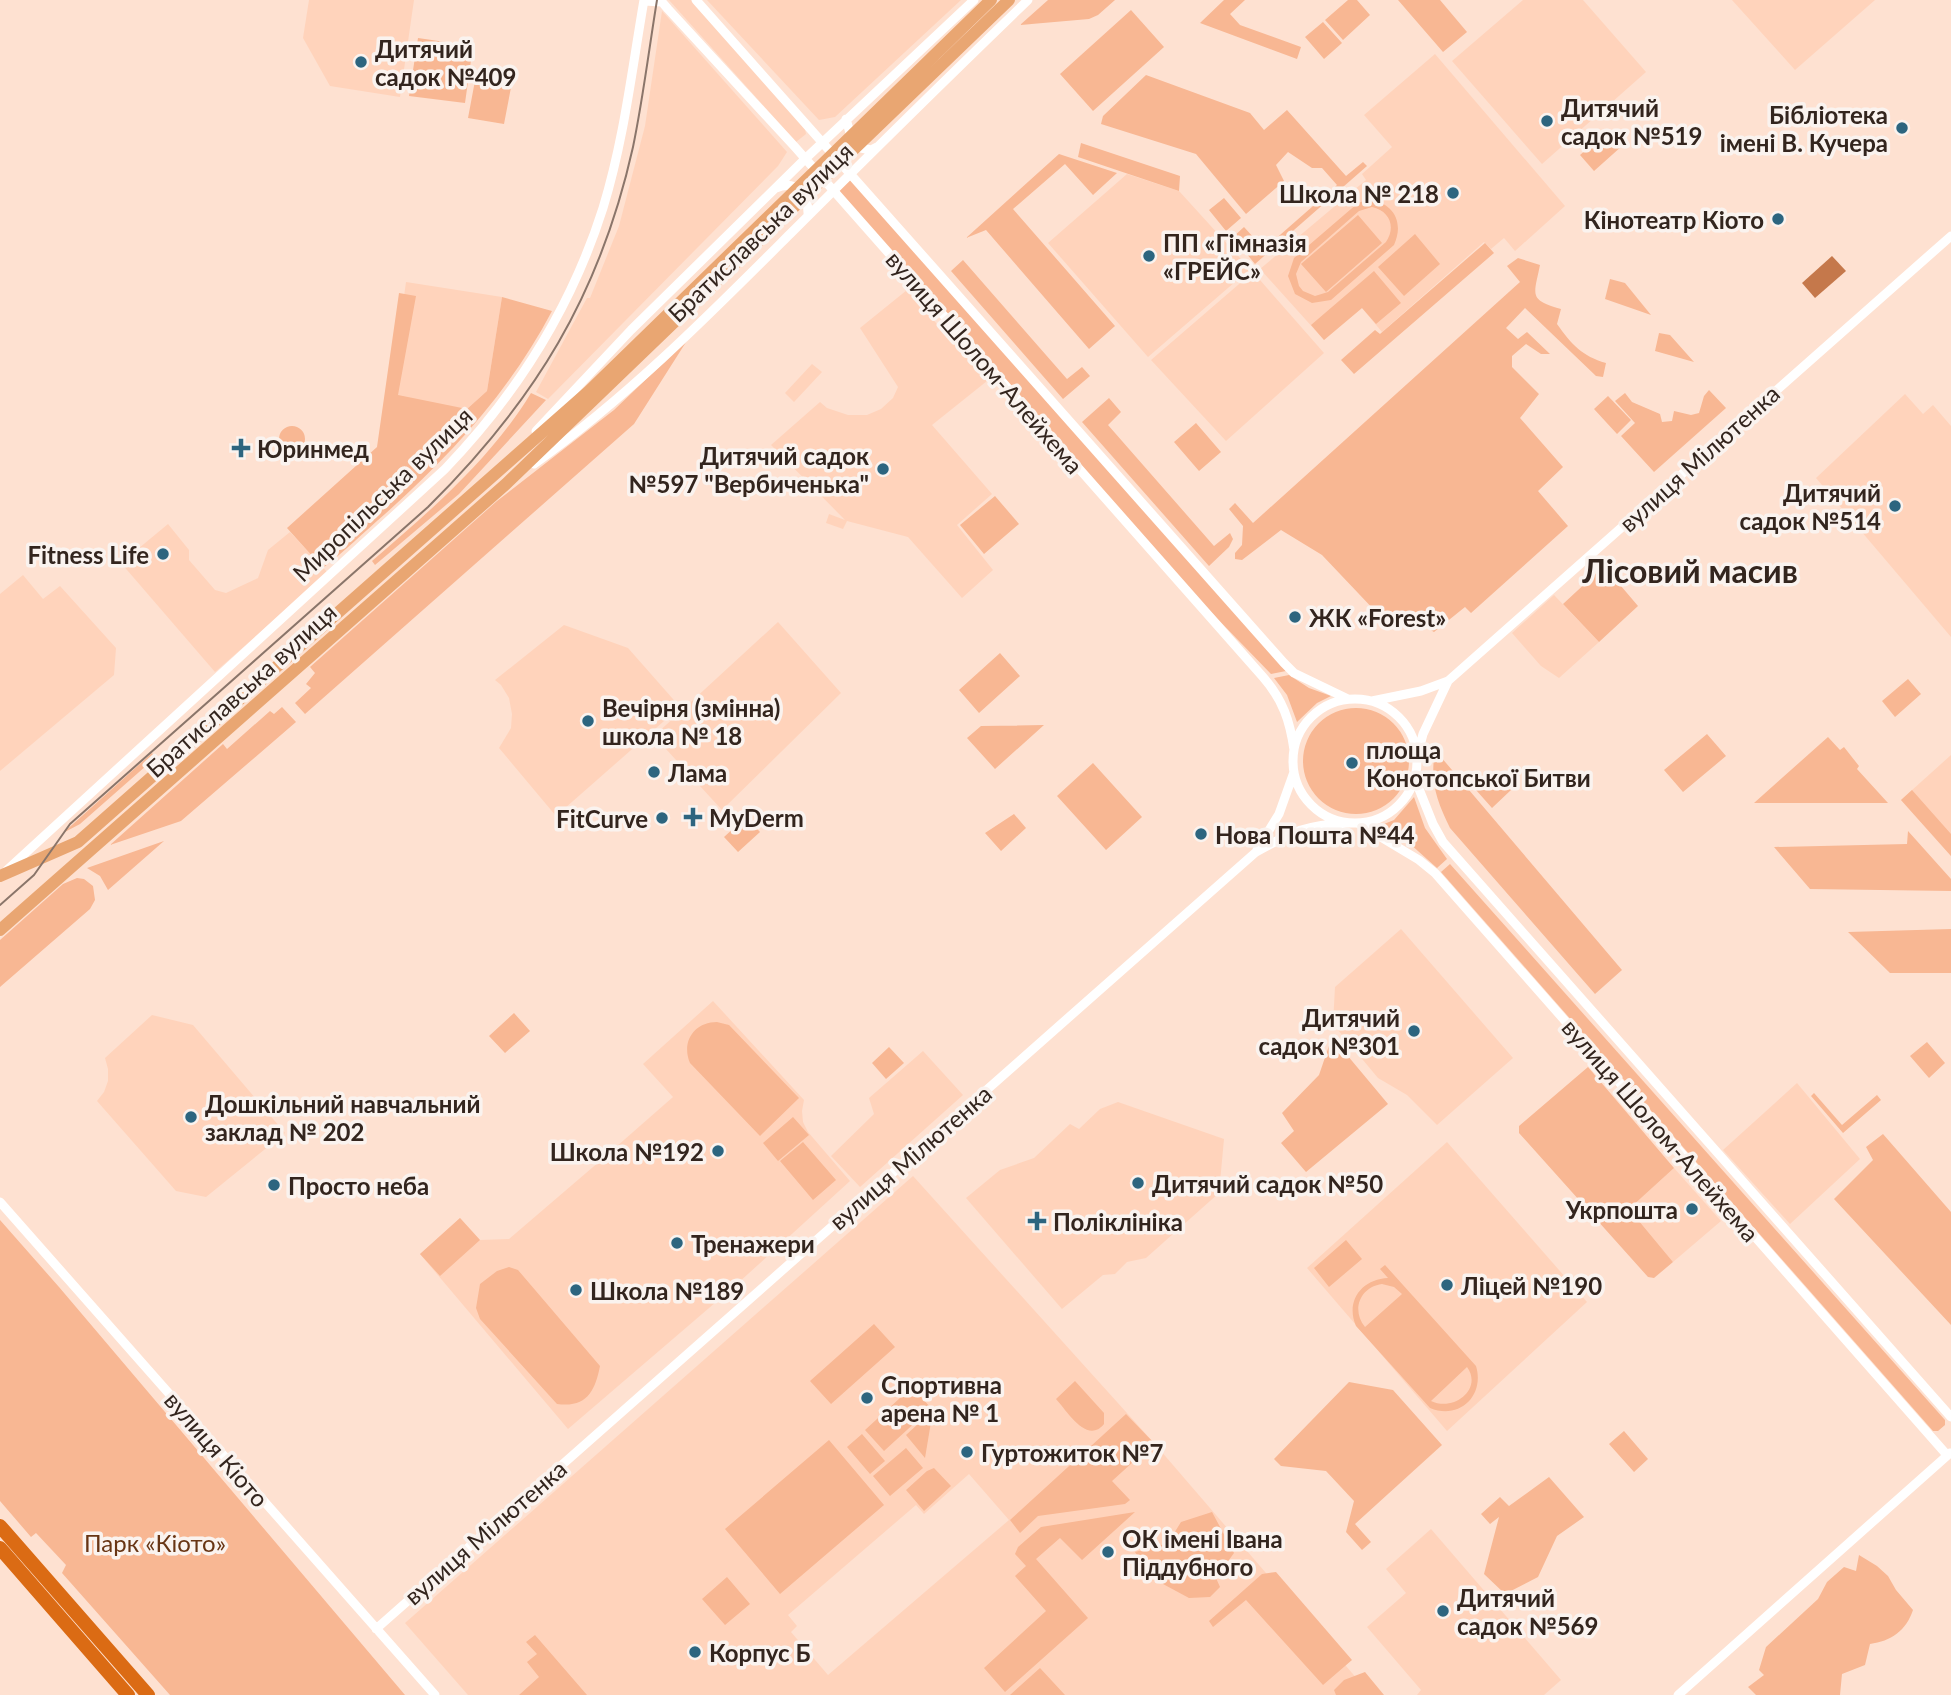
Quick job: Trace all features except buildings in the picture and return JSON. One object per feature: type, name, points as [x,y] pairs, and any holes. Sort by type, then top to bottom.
[{"type":"highway","points":[[0,1526],[148,1695]]},
{"type":"highway","points":[[0,1548],[128,1695]]},
{"type":"main road","name":"Братиславська вулиця","points":[[0,930],[78,869],[503,478],[595,386],[677,314],[955,43],[992,0]]},
{"type":"main road","name":"Братиславська вулиця","points":[[955,43],[1009,0]]},
{"type":"main road","name":"Братиславська вулиця","points":[[2,875],[72,845],[503,478]]},
{"type":"main road","points":[[72,845],[70,858],[78,869]]},
{"type":"street","name":"вулиця Шолом-Алейхема","points":[[644,0],[662,2],[805,159],[1274,690],[1285,708],[1294,750]]},
{"type":"street","name":"Миропільська вулиця","points":[[2,875],[445,469],[509,394],[562,312],[603,209],[629,95],[644,0]]},
{"type":"street","name":"вулиця Шолом-Алейхема","points":[[696,0],[1284,663],[1294,673],[1348,699]]},
{"type":"street","name":"Братиславська вулиця","points":[[503,478],[612,349],[846,119],[974,0]]},
{"type":"street","name":"Братиславська вулиця","points":[[503,478],[593,420],[723,301],[1028,0]]},
{"type":"street","points":[[846,119],[850,133],[861,148],[871,150],[877,147]]},
{"type":"street","points":[[775,189],[785,184],[795,187],[805,197],[808,216]]},
{"type":"street","name":"вулиця Мілютенка","points":[[1372,701],[1421,691],[1448,681],[1951,236]]},
{"type":"street","name":"вулиця Мілютенка","points":[[1417,755],[1423,734],[1448,681]]},
{"type":"street","points":[[1348,699],[1372,701],[1389,709],[1403,721],[1413,737],[1417,755],[1415,779],[1408,795],[1395,809],[1380,819],[1354,824],[1337,821],[1318,812],[1304,797],[1294,772],[1294,750],[1300,732],[1312,716],[1329,704],[1348,699]]},
{"type":"street","name":"вулиця Мілютенка","points":[[1256,852],[1279,814],[1294,772]]},
{"type":"street","name":"вулиця Шолом-Алейхема","points":[[1415,779],[1443,842],[1951,1417]]},
{"type":"street","name":"вулиця Мілютенка","points":[[376,1629],[1256,852],[1295,830],[1319,824],[1354,824]]},
{"type":"street","name":"вулиця Шолом-Алейхема","points":[[1354,824],[1419,860],[1435,873],[1949,1453]]},
{"type":"street","name":"вулиця Кіото","points":[[0,1202],[435,1695]]},
{"type":"street","points":[[1678,1695],[1949,1453]]},
{"type":"shaded area","name":"Дитячий садок №409","points":[[309,0],[414,0],[400,97],[330,86],[303,38]]},
{"type":"shaded area","points":[[669,0],[691,0],[805,129],[806,134],[796,142]]},
{"type":"shaded area","points":[[707,0],[961,0],[835,117],[819,120]]},
{"type":"shaded area","name":"Дитячий садок №519","points":[[1523,0],[1583,0],[1646,72],[1542,164],[1452,61]]},
{"type":"shaded area","points":[[1732,0],[1875,0],[1795,70]]},
{"type":"shaded area","points":[[662,11],[787,152],[778,166],[548,399],[536,392],[587,298],[590,298],[619,226],[645,126]]},
{"type":"shaded area","name":"Школа № 218","points":[[1435,54],[1565,206],[1515,251],[1504,238],[1491,249],[1484,242],[1382,332],[1362,308],[1324,340],[1260,269],[1366,180],[1362,174],[1392,147],[1364,115]]},
{"type":"shaded area","name":"ПП «Гімназія «ГРЕЙС»","points":[[1127,174],[1179,191],[1250,269],[1148,357],[1048,243]]},
{"type":"shaded area","points":[[1832,256],[1846,271],[1815,298],[1802,283]]},
{"type":"shaded area","points":[[1253,272],[1324,353],[1226,441],[1151,360]]},
{"type":"shaded area","points":[[406,282],[502,297],[487,391],[467,409],[390,397]]},
{"type":"shaded area","name":"Дитячий садок №597 \"Вербиченька\"","points":[[907,290],[987,381],[932,425],[992,494],[957,525],[993,570],[962,598],[908,537],[847,521],[843,529],[826,523],[829,514],[845,520],[771,445],[820,402],[827,408],[848,415],[867,415],[881,409],[893,398],[898,387],[860,328]]},
{"type":"shaded area","points":[[812,364],[822,372],[794,402],[785,393]]},
{"type":"shaded area","name":"Дитячий садок №514","points":[[1905,394],[1923,414],[1933,405],[1951,426],[1951,637],[1816,478]]},
{"type":"shaded area","points":[[168,524],[189,550],[189,560],[215,590],[226,593],[258,578],[268,550],[290,532],[328,573],[215,672],[121,563]]},
{"type":"shaded area","points":[[23,575],[43,599],[60,586],[116,648],[114,675],[0,771],[0,594]]},
{"type":"shaded area","points":[[1554,595],[1599,642],[1559,678],[1541,666],[1512,633]]},
{"type":"shaded area","points":[[778,622],[841,693],[722,810],[654,736]]},
{"type":"shaded area","name":"Вечірня (змінна) школа № 18","points":[[564,625],[628,648],[680,707],[556,816],[499,748],[511,728],[512,714],[509,698],[495,680]]},
{"type":"shaded area","points":[[1951,755],[1951,856],[1901,800]]},
{"type":"shaded area","name":"Дитячий садок №301","points":[[1401,929],[1513,1058],[1437,1125],[1407,1095],[1378,1078],[1333,1024],[1335,987]]},
{"type":"shaded area","points":[[713,1001],[804,1100],[803,1122],[808,1132],[850,1181],[737,1284],[568,1429],[420,1254],[460,1218],[480,1240],[509,1239],[600,1161],[673,1097],[643,1064]]},
{"type":"shaded area","name":"Дошкільний навчальний заклад № 202","points":[[152,1015],[193,1025],[285,1133],[206,1197],[176,1191],[97,1101],[108,1081],[105,1058]]},
{"type":"shaded area","points":[[923,1051],[963,1095],[860,1187],[831,1156],[874,1114],[869,1098]]},
{"type":"shaded area","points":[[1797,1083],[1860,1159],[1790,1224],[1723,1150]]},
{"type":"shaded area","name":"Дитячий садок №50","points":[[1118,1102],[1224,1139],[1219,1193],[1146,1258],[1127,1262],[1115,1274],[1103,1275],[1062,1309],[966,1198],[1000,1170],[1034,1158],[1070,1124],[1079,1129],[1100,1109]]},
{"type":"shaded area","name":"Ліцей №190","points":[[1447,1142],[1587,1302],[1447,1431],[1307,1268]]},
{"type":"shaded area","points":[[1674,1168],[1721,1221],[1673,1262],[1629,1209]]},
{"type":"shaded area","points":[[913,1176],[1154,1443],[1371,1695],[468,1695],[405,1623]],"holes":[[[969,1474],[1009,1520],[828,1675],[791,1632],[797,1626],[788,1615],[916,1505],[924,1514]]]},
{"type":"shaded area","name":"Дитячий садок №569","points":[[1431,1529],[1561,1680],[1544,1695],[1417,1695],[1421,1690],[1367,1627],[1406,1593],[1386,1569]]},
{"type":"green space","points":[[1048,0],[1115,0],[1089,19],[1020,25]]},
{"type":"green space","points":[[1224,0],[1245,0],[1230,14],[1240,25],[1301,47],[1297,59],[1200,23]]},
{"type":"green space","points":[[1348,0],[1357,0],[1370,15],[1343,40],[1325,20]]},
{"type":"green space","points":[[1398,0],[1440,0],[1467,32],[1443,52]]},
{"type":"green space","points":[[1131,10],[1164,47],[1093,111],[1060,74]]},
{"type":"green space","points":[[1323,22],[1342,43],[1324,59],[1305,37]]},
{"type":"green space","points":[[418,38],[473,46],[465,103],[409,96]]},
{"type":"green space","points":[[477,70],[513,77],[504,124],[468,118]]},
{"type":"green space","points":[[1146,75],[1250,113],[1264,130],[1287,110],[1346,176],[1363,162],[1367,166],[1255,264],[1233,237],[1244,227],[1264,249],[1337,185],[1322,168],[1312,168],[1288,152],[1276,165],[1284,181],[1246,214],[1196,154],[1101,124],[1103,116]]},
{"type":"green space","points":[[1608,131],[1622,146],[1594,171],[1580,155]]},
{"type":"green space","points":[[1081,143],[1180,176],[1179,191],[1078,157]]},
{"type":"green space","points":[[1059,154],[1117,173],[1093,195],[1065,164],[1013,209],[1115,326],[1089,349],[986,230],[966,238]]},
{"type":"green space","points":[[850,175],[1206,575],[1286,671],[1271,674],[1143,542],[832,192]]},
{"type":"green space","points":[[1224,198],[1241,218],[1226,231],[1209,210]]},
{"type":"green space","points":[[1376,201],[1389,208],[1397,220],[1394,245],[1331,300],[1312,303],[1295,294],[1288,276],[1294,258],[1358,203]],"holes":[[[1372,207],[1390,220],[1391,231],[1386,242],[1328,292],[1315,296],[1303,291],[1296,274],[1301,262],[1359,211]]]},
{"type":"green space","points":[[1358,215],[1382,243],[1326,292],[1301,264]]},
{"type":"green space","points":[[1415,234],[1440,264],[1404,296],[1378,267]]},
{"type":"green space","points":[[1485,243],[1494,253],[1354,374],[1341,360],[1375,330],[1380,334]]},
{"type":"green space","points":[[1518,258],[1540,265],[1536,295],[1543,303],[1561,309],[1557,324],[1568,338],[1584,353],[1606,363],[1603,377],[1596,376],[1525,308],[1506,328],[1518,339],[1527,332],[1550,354],[1541,354],[1526,344],[1512,356],[1512,367],[1539,394],[1520,418],[1563,467],[1538,491],[1568,526],[1471,613],[1465,607],[1434,632],[1414,621],[1377,613],[1322,555],[1281,530],[1242,560],[1235,559],[1235,553],[1242,545],[1243,526],[1229,509],[1235,503],[1253,523],[1520,282],[1507,266]]},
{"type":"green space","points":[[963,260],[1067,379],[1082,367],[1090,376],[1063,399],[951,271]]},
{"type":"green space","points":[[1374,271],[1401,303],[1376,324],[1362,308],[1324,340],[1311,325]]},
{"type":"green space","points":[[1610,279],[1625,283],[1651,315],[1605,299]]},
{"type":"green space","points":[[399,293],[416,296],[398,395],[467,409],[487,391],[502,297],[552,311],[498,395],[456,445],[409,492],[323,568],[287,528],[377,447]]},
{"type":"green space","points":[[1659,333],[1670,335],[1694,362],[1655,351]]},
{"type":"green space","points":[[688,339],[634,424],[305,714],[295,703],[311,688],[306,684],[315,673],[310,667],[497,501],[614,410]]},
{"type":"green space","points":[[1709,390],[1726,408],[1654,472],[1621,436],[1635,423],[1615,401],[1625,393],[1632,402],[1660,414],[1662,422],[1672,421],[1674,411],[1691,415],[1699,413],[1704,396]]},
{"type":"green space","points":[[531,393],[546,400],[459,494],[375,565],[372,561],[478,462]]},
{"type":"green space","points":[[1608,396],[1631,420],[1617,434],[1594,409]]},
{"type":"green space","points":[[1109,398],[1121,412],[1108,425],[1214,546],[1230,533],[1233,539],[1229,547],[1209,566],[1082,422]]},
{"type":"green space","points":[[1196,423],[1221,452],[1199,471],[1174,442]]},
{"type":"green space","points":[[292,426],[301,430],[305,439],[301,448],[292,452],[283,448],[279,439],[283,430]]},
{"type":"green space","points":[[995,496],[1019,524],[984,554],[960,525]]},
{"type":"green space","points":[[1604,566],[1638,606],[1599,642],[1563,604]]},
{"type":"green space","points":[[1000,653],[1020,676],[979,713],[959,690]]},
{"type":"green space","points":[[1289,675],[1309,688],[1331,696],[1317,703],[1297,722],[1287,695],[1274,678]]},
{"type":"green space","points":[[1908,679],[1921,694],[1895,717],[1882,701]]},
{"type":"green space","points":[[282,707],[296,722],[181,821],[110,845],[223,744],[227,749],[270,711],[274,714]]},
{"type":"green space","points":[[1356,708],[1376,712],[1394,723],[1405,741],[1409,761],[1405,781],[1394,799],[1376,810],[1356,814],[1336,810],[1318,799],[1307,781],[1303,761],[1307,741],[1318,723],[1336,712]]},
{"type":"green space","points":[[1044,725],[995,769],[967,738],[981,726]]},
{"type":"green space","points":[[1707,734],[1726,756],[1683,792],[1664,770]]},
{"type":"green space","points":[[1828,737],[1840,750],[1844,747],[1859,766],[1857,769],[1888,803],[1754,803]]},
{"type":"green space","points":[[1435,750],[1622,970],[1595,994],[1450,828],[1435,790]]},
{"type":"green space","points":[[152,753],[155,758],[80,824],[63,833]]},
{"type":"green space","points":[[1093,763],[1142,817],[1106,850],[1057,796]]},
{"type":"green space","points":[[1495,773],[1511,790],[1492,808],[1476,790]]},
{"type":"green space","points":[[1912,790],[1951,834],[1951,856],[1901,800]]},
{"type":"green space","points":[[1414,797],[1425,828],[1447,859],[1437,868],[1409,843],[1374,828],[1394,820]]},
{"type":"green space","points":[[1014,814],[1026,828],[1001,851],[985,833]]},
{"type":"green space","points":[[746,817],[760,832],[738,852],[724,837]]},
{"type":"green space","points":[[1908,831],[1951,879],[1951,891],[1810,889],[1774,847],[1907,844]]},
{"type":"green space","points":[[164,841],[108,890],[100,876],[87,868]]},
{"type":"green space","points":[[1450,864],[1945,1420],[1945,1425],[1938,1431],[1933,1431],[1441,872]]},
{"type":"green space","points":[[77,878],[84,879],[93,886],[95,900],[90,909],[0,987],[0,940],[63,884]]},
{"type":"green space","points":[[1951,929],[1951,973],[1890,973],[1848,932]]},
{"type":"green space","points":[[514,1013],[530,1031],[505,1053],[489,1036]]},
{"type":"green space","points":[[717,1022],[729,1025],[799,1098],[760,1136],[690,1063],[687,1048],[692,1035],[702,1025]]},
{"type":"green space","points":[[1332,1037],[1388,1104],[1306,1172],[1281,1143],[1294,1131],[1282,1113],[1319,1075]]},
{"type":"green space","points":[[1927,1042],[1945,1063],[1929,1078],[1910,1056]]},
{"type":"green space","points":[[889,1047],[904,1063],[886,1079],[872,1063]]},
{"type":"green space","points":[[1588,1067],[1674,1168],[1629,1209],[1673,1262],[1654,1278],[1648,1277],[1519,1133],[1519,1126]]},
{"type":"green space","points":[[1814,1093],[1842,1125],[1877,1095],[1881,1100],[1843,1133],[1811,1096]]},
{"type":"green space","points":[[793,1117],[809,1135],[778,1161],[763,1143]]},
{"type":"green space","points":[[1883,1134],[1951,1212],[1951,1325],[1834,1199],[1873,1160],[1866,1147]]},
{"type":"green space","points":[[803,1142],[836,1180],[813,1200],[780,1161]]},
{"type":"green space","points":[[460,1218],[480,1240],[440,1276],[420,1254]]},
{"type":"green space","name":"Парк «Кіото»","points":[[0,1220],[405,1695],[170,1695],[62,1573],[66,1565],[36,1533],[31,1537],[0,1501]]},
{"type":"green space","points":[[1346,1240],[1362,1259],[1329,1287],[1314,1268]]},
{"type":"green space","points":[[1385,1265],[1476,1366],[1477,1387],[1473,1396],[1460,1408],[1441,1411],[1430,1408],[1356,1326],[1353,1317],[1354,1300],[1370,1282],[1388,1278],[1380,1269]],"holes":[[[1382,1284],[1394,1287],[1402,1294],[1365,1327],[1359,1314],[1360,1300],[1368,1290]],[[1467,1367],[1471,1383],[1464,1396],[1449,1403],[1431,1401]]]},
{"type":"green space","points":[[509,1267],[518,1270],[600,1366],[592,1390],[582,1400],[567,1405],[557,1404],[480,1319],[476,1308],[480,1284],[497,1271]]},
{"type":"green space","points":[[874,1324],[895,1347],[831,1404],[810,1381]]},
{"type":"green space","points":[[1075,1381],[1104,1413],[1104,1424],[1098,1429],[1091,1431],[1078,1424],[1056,1399]]},
{"type":"green space","points":[[1349,1382],[1393,1390],[1442,1445],[1355,1524],[1371,1542],[1362,1550],[1346,1532],[1354,1501],[1326,1471],[1281,1466],[1274,1459]]},
{"type":"green space","points":[[912,1387],[931,1408],[884,1451],[865,1430]]},
{"type":"green space","points":[[933,1410],[925,1458],[906,1435]]},
{"type":"green space","points":[[1126,1414],[1154,1443],[1112,1481],[1130,1500],[1125,1504],[1038,1516],[1020,1533],[1010,1520]]},
{"type":"green space","points":[[1624,1431],[1648,1459],[1634,1472],[1609,1444]]},
{"type":"green space","points":[[862,1434],[885,1461],[870,1474],[847,1447]]},
{"type":"green space","points":[[829,1440],[884,1505],[780,1594],[725,1529]]},
{"type":"green space","points":[[906,1448],[923,1468],[890,1496],[873,1476]]},
{"type":"green space","points":[[934,1468],[951,1486],[924,1511],[906,1490]]},
{"type":"green space","points":[[1549,1477],[1584,1517],[1557,1536],[1538,1577],[1505,1594],[1484,1574],[1499,1517],[1490,1524],[1481,1514],[1500,1497],[1509,1506]]},
{"type":"green space","points":[[1135,1512],[1082,1560],[1060,1538],[1036,1559],[1088,1618],[1005,1692],[984,1668],[1046,1611],[1015,1576],[1026,1566],[1015,1554],[1018,1547],[1041,1527]]},
{"type":"green space","points":[[1212,1512],[1234,1553],[1216,1578],[1220,1587],[1210,1597],[1189,1598],[1163,1584],[1174,1564],[1144,1566],[1135,1552],[1168,1543],[1181,1522]]},
{"type":"green space","points":[[1859,1555],[1888,1576],[1913,1610],[1906,1624],[1897,1634],[1870,1644],[1865,1665],[1842,1674],[1840,1695],[1756,1695],[1748,1687],[1764,1675],[1759,1670],[1766,1647],[1818,1599],[1827,1582],[1844,1567],[1856,1571]]},
{"type":"green space","points":[[1276,1572],[1352,1660],[1323,1685],[1246,1600],[1213,1627],[1209,1621],[1262,1574]]},
{"type":"green space","points":[[727,1577],[750,1604],[725,1625],[702,1599]]},
{"type":"green space","points":[[535,1635],[587,1695],[519,1695],[539,1677],[527,1662],[537,1654],[526,1642]]},
{"type":"green space","points":[[1040,1668],[1065,1695],[1010,1695]]},
{"type":"green space","points":[[1365,1672],[1384,1695],[1336,1695],[1334,1690],[1344,1680]]},
{"type":"tram line","points":[[0,905],[34,875],[70,824],[428,507],[501,427],[531,386],[582,298],[619,201],[637,129],[657,0]]},
{"type":"place","name":"Дитячий садок №409","points":[[361,62]]},
{"type":"place","name":"Дитячий садок №519","points":[[1547,121]]},
{"type":"place","name":"Бібліотека імені В. Кучера","points":[[1902,128]]},
{"type":"place","name":"Школа № 218","points":[[1453,193]]},
{"type":"place","name":"Кінотеатр Кіото","points":[[1778,219]]},
{"type":"place","name":"ПП «Гімназія «ГРЕЙС»","points":[[1149,256]]},
{"type":"place","name":"Юринмед","points":[[241,448]]},
{"type":"place","name":"Дитячий садок №597 \"Вербиченька\"","points":[[883,469]]},
{"type":"place","name":"Дитячий садок №514","points":[[1895,506]]},
{"type":"place","name":"Fitness Life","points":[[163,554]]},
{"type":"place","name":"ЖК «Forest»","points":[[1295,617]]},
{"type":"place","name":"Вечірня (змінна) школа № 18","points":[[588,721]]},
{"type":"place","name":"площа Конотопської Битви","points":[[1352,763]]},
{"type":"place","name":"Лама","points":[[654,772]]},
{"type":"place","name":"MyDerm","points":[[693,817]]},
{"type":"place","name":"FitCurve","points":[[662,818]]},
{"type":"place","name":"Нова Пошта №44","points":[[1201,834]]},
{"type":"place","name":"Дитячий садок №301","points":[[1414,1031]]},
{"type":"place","name":"Дошкільний навчальний заклад № 202","points":[[191,1117]]},
{"type":"place","name":"Школа №192","points":[[718,1151]]},
{"type":"place","name":"Дитячий садок №50","points":[[1138,1183]]},
{"type":"place","name":"Просто неба","points":[[274,1185]]},
{"type":"place","name":"Укрпошта","points":[[1692,1209]]},
{"type":"place","name":"Поліклініка","points":[[1037,1221]]},
{"type":"place","name":"Тренажери","points":[[677,1243]]},
{"type":"place","name":"Ліцей №190","points":[[1447,1285]]},
{"type":"place","name":"Школа №189","points":[[576,1290]]},
{"type":"place","name":"Спортивна арена № 1","points":[[867,1398]]},
{"type":"place","name":"Гуртожиток №7","points":[[967,1452]]},
{"type":"place","name":"ОК імені Івана Піддубного","points":[[1108,1552]]},
{"type":"place","name":"Дитячий садок №569","points":[[1443,1611]]},
{"type":"place","name":"Корпус Б","points":[[695,1652]]},
{"type":"district","name":"Лісовий масив","points":[[1690,570]]}]
